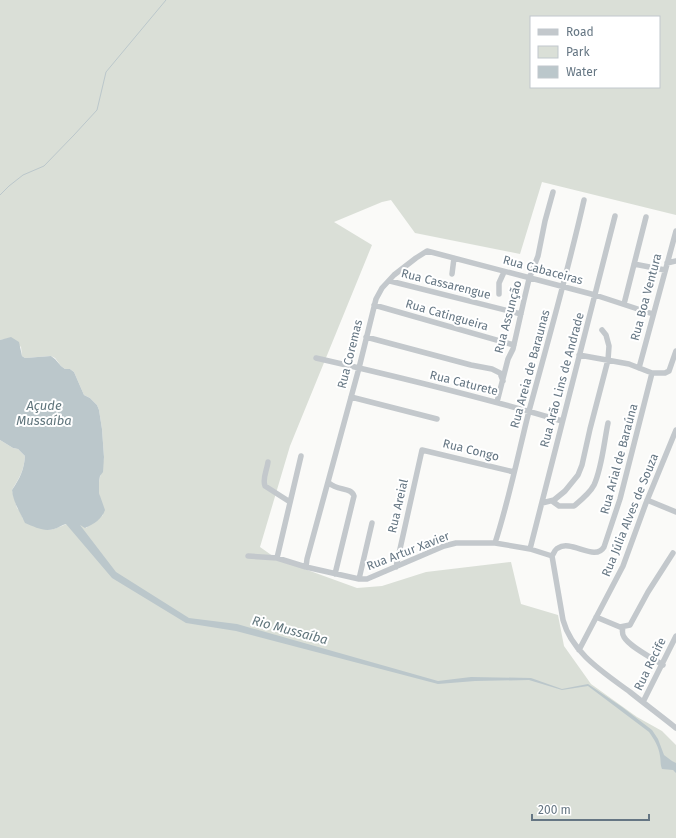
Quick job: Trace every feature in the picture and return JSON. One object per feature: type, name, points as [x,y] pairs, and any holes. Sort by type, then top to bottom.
[{"type":"street","name":"Rua Assunção","points":[[497,402],[508,359],[514,345],[529,279],[538,256],[544,225],[553,192]]},
{"type":"street","name":"Rua Areia de Baraunas","points":[[495,543],[505,512],[529,412],[563,288],[584,200]]},
{"type":"street","name":"Rua Arão Lins de Andrade","points":[[530,549],[615,216]]},
{"type":"street","points":[[624,304],[646,218]]},
{"type":"street","name":"Rua Boa Ventura","points":[[639,368],[676,231]]},
{"type":"street","name":"Rua Cabaceiras","points":[[427,251],[563,288],[595,295],[653,314]]},
{"type":"street","name":"Rua Coremas","points":[[306,567],[359,368],[374,305],[379,293],[390,281],[416,258],[427,251]]},
{"type":"street","points":[[452,274],[454,258]]},
{"type":"street","points":[[667,263],[676,260]]},
{"type":"street","points":[[634,264],[665,270]]},
{"type":"street","points":[[499,294],[499,283],[504,272]]},
{"type":"street","name":"Rua Cassarengue","points":[[390,281],[521,314]]},
{"type":"street","name":"Rua Catingueira","points":[[374,305],[514,345]]},
{"type":"street","points":[[542,503],[552,501],[559,497],[570,486],[580,470],[608,360],[609,346],[606,335],[602,330]]},
{"type":"street","points":[[366,337],[471,365],[492,369],[500,373],[503,381]]},
{"type":"street","points":[[580,355],[629,364],[652,373],[669,371],[676,351]]},
{"type":"street","name":"Rua Caturete","points":[[316,358],[497,402],[562,421]]},
{"type":"street","name":"Rua Arial de Baraúna","points":[[552,556],[557,549],[562,546],[570,546],[596,553],[603,550],[620,499],[647,398],[652,373]]},
{"type":"street","points":[[351,397],[436,419]]},
{"type":"street","points":[[552,501],[559,506],[574,506],[590,491],[594,485],[600,464],[608,423]]},
{"type":"street","name":"Rua Júlia Alves de Souza","points":[[579,650],[623,566],[647,500],[676,430]]},
{"type":"street","name":"Rua Congo","points":[[422,450],[514,472]]},
{"type":"street","name":"Rua Areial","points":[[396,567],[422,450]]},
{"type":"street","points":[[277,558],[301,456]]},
{"type":"street","points":[[268,462],[264,478],[265,486],[290,502]]},
{"type":"street","points":[[328,483],[338,488],[353,492],[354,496],[335,574]]},
{"type":"street","points":[[647,500],[676,512]]},
{"type":"street","points":[[359,579],[372,524]]},
{"type":"street","name":"Rua Artur Xavier","points":[[248,556],[277,558],[306,567],[359,579],[367,579],[444,546],[456,543],[495,543],[530,549],[552,556]]},
{"type":"street","points":[[596,618],[614,626],[622,627],[630,625],[648,592],[673,553]]},
{"type":"street","points":[[552,556],[563,620],[568,634],[579,650],[593,664],[676,727]]},
{"type":"street","points":[[622,627],[624,637],[631,644],[663,665]]},
{"type":"street","name":"Rua Recife","points":[[643,702],[663,665],[676,636]]},
{"type":"green space","points":[[0,0],[676,0],[676,215],[542,182],[520,254],[415,233],[391,200],[382,202],[334,222],[372,245],[290,446],[260,547],[277,559],[357,588],[382,586],[426,572],[511,562],[521,604],[558,615],[564,646],[591,684],[637,717],[662,731],[676,745],[676,838],[0,838],[0,440],[13,448],[18,449],[25,456],[19,478],[12,490],[17,508],[23,519],[49,530],[71,523],[76,523],[86,528],[103,515],[99,493],[99,482],[104,457],[102,429],[97,405],[90,398],[84,395],[74,372],[70,369],[65,369],[55,358],[51,356],[25,358],[22,356],[21,347],[11,338],[0,340]]},
{"type":"water","name":"Açude Mussaíba","points":[[11,337],[19,342],[22,356],[25,358],[51,356],[65,369],[70,369],[74,372],[84,395],[90,398],[97,405],[102,429],[104,457],[103,472],[100,476],[99,482],[99,493],[105,510],[100,519],[92,525],[85,528],[80,525],[116,572],[189,618],[237,624],[438,681],[471,677],[531,678],[562,689],[588,684],[652,730],[658,739],[664,755],[676,763],[676,773],[673,770],[662,769],[659,749],[649,732],[588,686],[562,690],[529,680],[475,681],[438,684],[236,631],[186,623],[112,578],[66,524],[47,530],[25,523],[15,503],[12,490],[21,474],[25,456],[18,449],[13,448],[0,440],[0,340]]},
{"type":"waterway","points":[[0,195],[23,175],[44,166],[97,110],[106,72],[166,0]]},
{"type":"water label","name":"Rio Mussaíba","points":[[290,630]]}]
